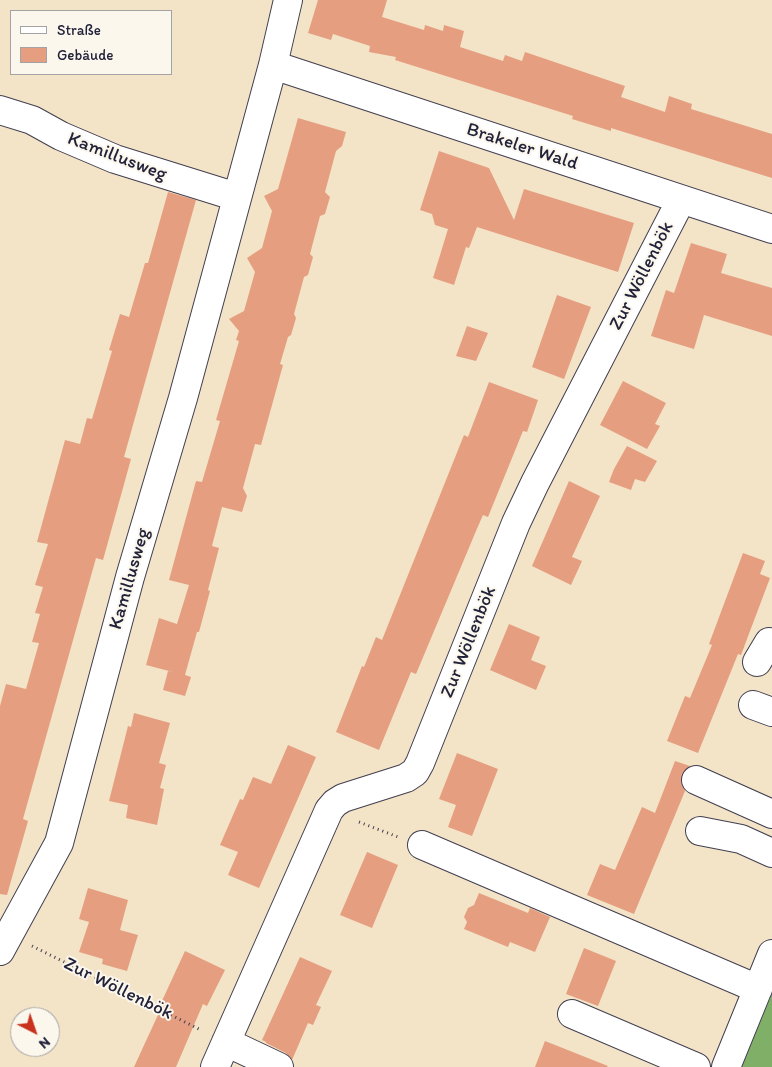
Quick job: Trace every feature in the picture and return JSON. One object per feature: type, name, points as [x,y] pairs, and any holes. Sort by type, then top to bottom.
[{"type":"street","name":"Kamillusweg","points":[[4,943],[59,844],[130,577],[183,398],[273,65],[288,0]]},
{"type":"street","name":"Brakeler Wald","points":[[273,65],[772,229]]},
{"type":"street","name":"Kamillusweg","points":[[0,110],[32,120],[61,136],[115,159],[237,197]]},
{"type":"street","name":"Zur Wöllenbök","points":[[329,810],[343,798],[406,778],[415,772],[516,523],[681,200]]},
{"type":"street","points":[[696,780],[772,814]]},
{"type":"street","points":[[216,1067],[329,810]]},
{"type":"street","points":[[700,831],[741,839],[772,853]]},
{"type":"street","points":[[422,845],[758,989]]},
{"type":"street","points":[[726,1067],[772,954]]},
{"type":"street","points":[[572,1014],[696,1067]]},
{"type":"street","points":[[226,1042],[279,1067]]},
{"type":"path","points":[[329,810],[422,845]]},
{"type":"path","name":"Zur Wöllenbök","points":[[4,943],[226,1042]]},
{"type":"green space","points":[[772,958],[772,1067],[727,1067]]},
{"type":"building","points":[[318,0],[387,0],[382,17],[424,30],[425,25],[443,31],[444,25],[464,31],[460,47],[503,61],[505,55],[522,61],[525,52],[625,86],[621,97],[665,112],[669,96],[692,104],[691,109],[772,134],[772,178],[611,128],[611,131],[572,119],[573,116],[395,60],[396,57],[369,52],[370,46],[333,34],[331,40],[308,33]]},
{"type":"building","points":[[298,118],[346,132],[342,146],[336,151],[325,192],[330,197],[325,214],[320,216],[310,254],[313,257],[308,275],[304,277],[294,314],[296,318],[280,364],[283,365],[261,445],[255,444],[243,488],[247,496],[242,512],[222,507],[212,546],[219,548],[208,590],[210,591],[185,675],[191,677],[185,696],[163,690],[168,671],[173,672],[146,665],[159,618],[177,624],[189,585],[169,580],[196,481],[202,482],[220,421],[216,420],[239,341],[236,340],[239,331],[229,319],[244,311],[255,272],[247,258],[262,248],[272,211],[264,196],[278,189]]},
{"type":"building","points":[[439,151],[489,168],[514,220],[524,189],[634,223],[618,272],[477,227],[469,248],[466,247],[454,285],[433,278],[448,229],[435,225],[432,214],[420,210]]},
{"type":"building","points":[[168,192],[196,200],[124,457],[131,459],[103,560],[96,558],[23,819],[28,821],[7,895],[0,894],[0,706],[6,684],[26,689],[39,643],[32,642],[40,614],[35,613],[43,587],[35,585],[48,544],[37,542],[65,440],[80,444],[87,418],[92,419],[112,351],[109,350],[120,314],[129,317],[145,263],[148,263]]},
{"type":"building","points":[[691,243],[727,254],[721,273],[772,288],[772,336],[704,315],[694,349],[651,336],[666,290],[674,293]]},
{"type":"building","points":[[557,295],[591,307],[564,379],[532,367]]},
{"type":"building","points":[[467,326],[488,333],[476,361],[456,356]]},
{"type":"building","points":[[623,381],[666,403],[655,424],[660,426],[647,449],[600,425]]},
{"type":"building","points":[[489,382],[538,400],[527,432],[523,431],[488,517],[483,515],[416,674],[411,672],[379,750],[336,732],[362,666],[364,667],[376,637],[382,640],[464,435],[468,437]]},
{"type":"building","points":[[627,446],[657,461],[645,482],[635,479],[631,490],[609,482]]},
{"type":"building","points":[[569,481],[600,496],[572,557],[582,561],[571,585],[532,566]]},
{"type":"building","points":[[743,553],[765,561],[760,574],[770,578],[741,655],[738,654],[698,753],[667,741],[685,696],[690,698],[712,645],[709,644]]},
{"type":"building","points":[[509,624],[540,637],[531,660],[546,666],[536,690],[490,670]]},
{"type":"building","points":[[134,713],[170,723],[159,763],[166,765],[160,788],[164,789],[157,825],[126,818],[128,805],[109,801],[128,726],[131,727]]},
{"type":"building","points":[[288,745],[316,757],[259,888],[228,875],[238,852],[220,845],[240,799],[243,800],[253,777],[271,784]]},
{"type":"building","points":[[457,753],[498,769],[472,836],[448,827],[456,805],[439,799]]},
{"type":"building","points":[[675,761],[690,766],[682,774],[681,782],[685,791],[634,914],[587,895],[600,864],[615,870],[642,807],[655,813]]},
{"type":"building","points":[[367,852],[398,865],[372,928],[340,915]]},
{"type":"building","points":[[88,888],[128,900],[120,930],[138,935],[127,971],[102,964],[103,959],[79,952],[89,922],[79,919]]},
{"type":"building","points":[[479,893],[528,913],[530,908],[550,917],[535,952],[510,942],[508,947],[464,929],[467,922],[464,917],[468,908],[474,905]]},
{"type":"building","points":[[584,948],[616,961],[598,1006],[566,994]]},
{"type":"building","points":[[185,951],[225,970],[207,1006],[203,1004],[176,1067],[134,1067],[163,1004],[161,1003]]},
{"type":"building","points":[[300,957],[332,971],[316,1005],[321,1007],[313,1025],[308,1023],[292,1060],[286,1053],[262,1040]]},
{"type":"building","points":[[545,1041],[608,1066],[535,1067]]}]
